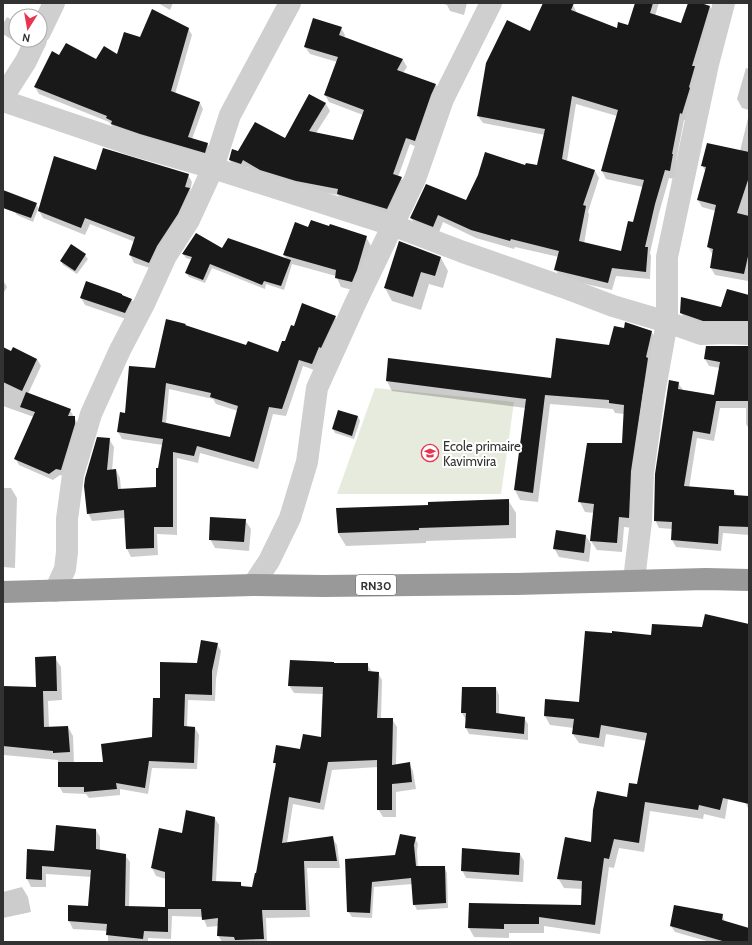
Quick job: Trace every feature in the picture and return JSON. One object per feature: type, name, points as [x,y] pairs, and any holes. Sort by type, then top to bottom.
[{"type":"highway","name":"RN30","points":[[3,592],[253,585],[323,586],[516,584],[634,580],[749,580]]},
{"type":"street","points":[[48,15],[54,3]]},
{"type":"street","points":[[55,591],[65,569],[67,552],[66,519],[73,475],[91,414],[120,350],[144,304],[166,256],[189,220],[213,168],[230,115],[290,3]]},
{"type":"street","points":[[253,585],[269,561],[290,518],[307,462],[317,388],[392,225],[415,179],[443,99],[491,3]]},
{"type":"street","points":[[634,580],[641,521],[643,473],[654,394],[667,322],[667,258],[708,64],[724,3]]},
{"type":"street","points":[[3,97],[26,61],[32,48]]},
{"type":"street","points":[[3,101],[136,146],[213,168],[392,225],[612,306],[667,322],[701,334],[749,334]]},
{"type":"shaded area","points":[[375,388],[514,402],[501,494],[337,494]]},
{"type":"building","points":[[543,3],[574,3],[571,10],[617,28],[618,22],[628,25],[635,3],[653,3],[650,13],[681,23],[688,3],[701,3],[710,6],[692,66],[695,66],[690,88],[682,114],[680,113],[670,171],[665,170],[655,204],[645,247],[648,247],[646,272],[612,268],[608,283],[554,270],[559,251],[511,239],[510,241],[471,230],[438,215],[433,227],[410,218],[426,184],[466,200],[478,175],[485,152],[525,165],[526,163],[537,165],[545,129],[477,116],[486,63],[507,20],[530,31]],"holes":[[[572,96],[618,110],[601,171],[644,180],[633,222],[628,221],[621,251],[579,241],[586,206],[583,205],[595,170],[562,159]]]},
{"type":"building","points":[[152,9],[189,28],[171,91],[200,102],[188,137],[208,143],[205,153],[111,124],[112,121],[106,118],[107,116],[34,87],[52,51],[59,55],[66,43],[96,59],[104,46],[117,54],[124,32],[140,37]]},
{"type":"building","points":[[313,18],[342,27],[339,35],[403,59],[397,70],[436,84],[415,141],[406,138],[393,174],[402,177],[387,209],[337,194],[338,189],[296,181],[260,170],[243,160],[241,164],[229,160],[232,149],[238,151],[255,122],[285,138],[309,94],[326,103],[309,131],[353,140],[364,110],[324,95],[338,57],[304,47]]},
{"type":"building","points":[[707,143],[749,152],[749,177],[737,213],[749,216],[749,252],[744,274],[710,268],[713,249],[707,247],[716,205],[697,200],[706,167],[701,166]]},
{"type":"building","points":[[103,148],[189,174],[185,187],[190,188],[178,214],[157,246],[149,263],[129,255],[135,237],[85,218],[81,228],[38,211],[54,156],[96,170]]},
{"type":"building","points":[[3,190],[37,203],[31,218],[3,208]]},
{"type":"building","points":[[311,220],[329,226],[330,224],[367,236],[352,282],[335,278],[336,270],[283,255],[295,222],[308,227]]},
{"type":"building","points":[[196,233],[222,248],[228,238],[291,260],[281,286],[264,281],[262,285],[210,264],[203,280],[185,273],[192,257],[182,254]]},
{"type":"building","points":[[399,241],[441,257],[435,276],[421,272],[413,297],[384,288]]},
{"type":"building","points":[[71,244],[86,254],[75,271],[60,261]]},
{"type":"building","points":[[86,281],[132,299],[125,313],[80,298]]},
{"type":"building","points":[[727,289],[749,295],[749,321],[703,321],[680,313],[681,297],[721,307]]},
{"type":"building","points":[[302,303],[336,316],[321,348],[319,347],[312,364],[299,360],[282,409],[269,407],[254,462],[197,446],[194,456],[173,452],[173,527],[154,527],[154,548],[126,549],[124,510],[87,514],[84,486],[85,478],[97,437],[110,438],[107,470],[116,469],[118,489],[156,487],[156,468],[158,468],[163,439],[117,432],[120,412],[125,413],[129,366],[155,368],[166,319],[186,324],[185,325],[246,345],[248,341],[278,352],[282,341],[285,341],[291,325],[294,326]],"holes":[[[166,383],[211,393],[210,397],[238,406],[230,437],[162,422]]]},
{"type":"building","points":[[625,322],[652,331],[646,357],[648,358],[631,471],[629,518],[619,517],[617,543],[590,541],[594,504],[578,502],[587,443],[622,443],[624,405],[609,403],[609,400],[545,395],[533,493],[514,490],[526,399],[386,381],[388,358],[551,378],[556,338],[609,345],[614,326],[624,328]]},
{"type":"building","points":[[706,346],[749,346],[749,401],[716,401],[710,434],[693,431],[684,486],[734,490],[734,495],[749,496],[749,527],[719,526],[718,544],[671,540],[672,522],[654,521],[655,474],[669,380],[679,382],[678,389],[714,395],[720,362],[704,359]]},
{"type":"building","points":[[3,347],[11,351],[13,347],[37,359],[22,391],[3,382]]},
{"type":"building","points":[[26,392],[71,409],[68,416],[75,416],[75,424],[61,470],[56,469],[49,474],[14,459],[35,412],[20,407]]},
{"type":"building","points":[[338,410],[358,416],[352,436],[332,429]]},
{"type":"building","points":[[509,499],[509,525],[419,528],[419,530],[338,533],[336,508],[428,505],[428,502]]},
{"type":"building","points":[[210,517],[246,519],[244,542],[209,540]]},
{"type":"building","points":[[556,530],[586,535],[584,553],[553,549]]},
{"type":"building","points":[[705,614],[749,624],[749,804],[723,798],[720,810],[699,805],[698,810],[645,802],[639,843],[614,839],[609,859],[604,858],[595,925],[539,917],[539,924],[504,924],[504,929],[468,928],[469,903],[581,905],[582,881],[557,879],[565,837],[591,842],[593,810],[597,791],[627,797],[629,783],[637,784],[647,733],[601,725],[599,738],[572,734],[574,719],[544,716],[545,699],[579,702],[585,631],[612,633],[612,631],[651,635],[652,624],[702,627]]},
{"type":"building","points":[[201,640],[218,643],[212,671],[212,695],[185,694],[184,726],[195,727],[194,763],[149,761],[145,788],[116,783],[117,789],[84,792],[84,787],[58,787],[58,762],[103,762],[101,744],[152,737],[153,698],[160,698],[160,662],[197,663]]},
{"type":"building","points":[[56,656],[57,691],[43,691],[44,727],[68,726],[70,752],[53,753],[53,751],[3,746],[3,686],[36,687],[35,657]]},
{"type":"building","points":[[290,660],[334,663],[368,663],[368,671],[379,672],[377,718],[393,718],[392,765],[410,762],[412,782],[392,784],[392,810],[377,810],[377,760],[328,762],[320,803],[289,797],[282,843],[333,836],[337,861],[304,861],[306,910],[262,910],[264,939],[235,940],[234,937],[217,936],[218,918],[202,920],[201,909],[168,909],[168,932],[144,931],[143,939],[106,935],[107,924],[68,921],[68,905],[88,906],[91,870],[42,866],[42,880],[26,879],[27,849],[54,851],[56,825],[96,829],[96,849],[126,854],[125,906],[165,907],[165,872],[151,868],[159,828],[182,833],[186,810],[215,817],[212,881],[241,882],[241,886],[252,887],[256,873],[276,763],[273,763],[276,745],[300,749],[303,734],[321,737],[323,687],[288,686]]},
{"type":"building","points":[[462,687],[496,687],[496,713],[525,717],[524,734],[465,728],[466,713],[461,713]]},
{"type":"building","points":[[400,834],[416,837],[414,845],[416,866],[445,866],[446,903],[413,905],[411,878],[372,882],[370,913],[347,912],[345,859],[395,855]]},
{"type":"building","points":[[462,848],[520,853],[519,875],[461,871]]},
{"type":"building","points":[[674,905],[723,914],[722,920],[749,928],[749,942],[726,942],[670,926]]},
{"type":"place","name":"Ecole primaire Kavimvira","points":[[430,453]]}]
